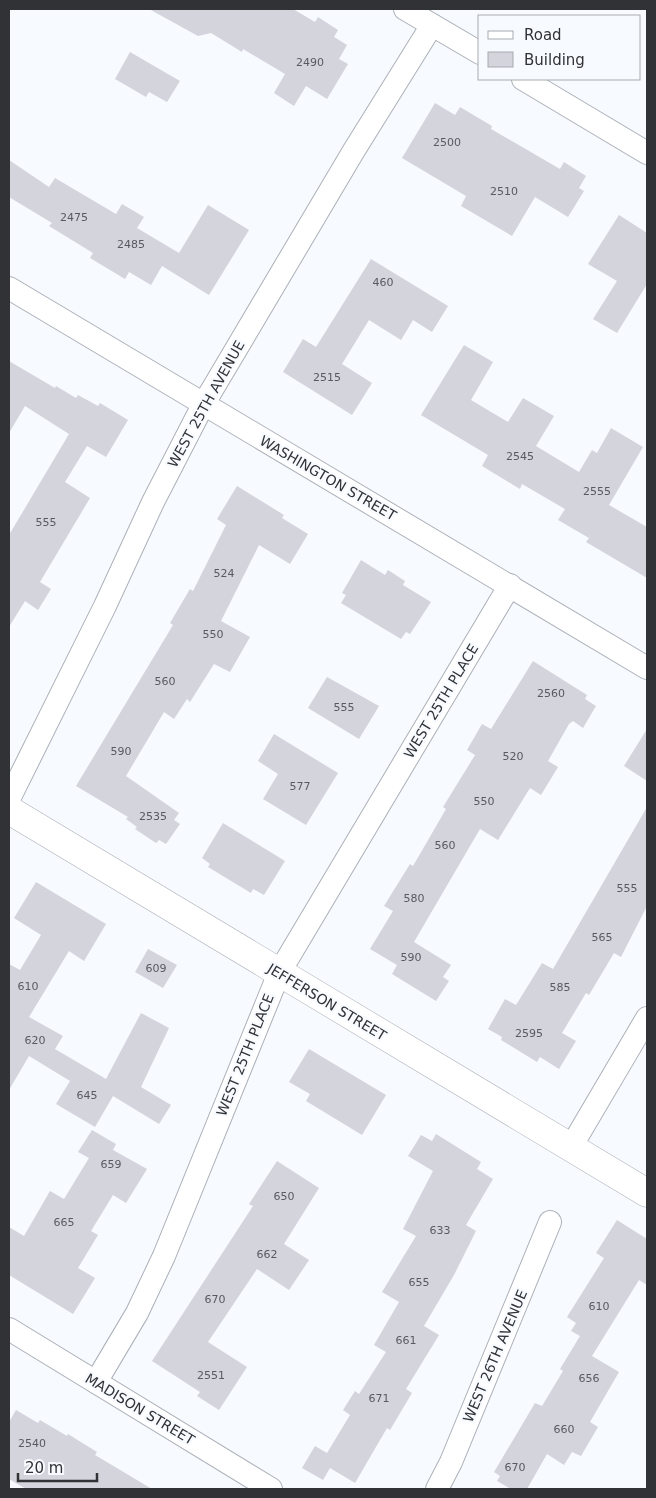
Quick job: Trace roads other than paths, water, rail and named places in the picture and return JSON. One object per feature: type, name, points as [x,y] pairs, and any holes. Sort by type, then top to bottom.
[{"type":"street","points":[[406,9],[478,52]]},
{"type":"street","name":"WEST 25TH AVENUE","points":[[9,799],[105,606],[153,502],[203,404],[353,152],[432,25]]},
{"type":"street","points":[[525,80],[647,154]]},
{"type":"street","name":"WASHINGTON STREET","points":[[9,288],[647,668]]},
{"type":"street","name":"WEST 25TH PLACE","points":[[96,1382],[137,1313],[164,1256],[279,973],[510,585]]},
{"type":"street","name":"JEFFERSON STREET","points":[[9,810],[647,1193]]},
{"type":"street","points":[[571,1147],[647,1018]]},
{"type":"street","name":"WEST 26TH AVENUE","points":[[437,1489],[451,1462],[550,1222]]},
{"type":"street","name":"MADISON STREET","points":[[9,1329],[271,1489]]}]
